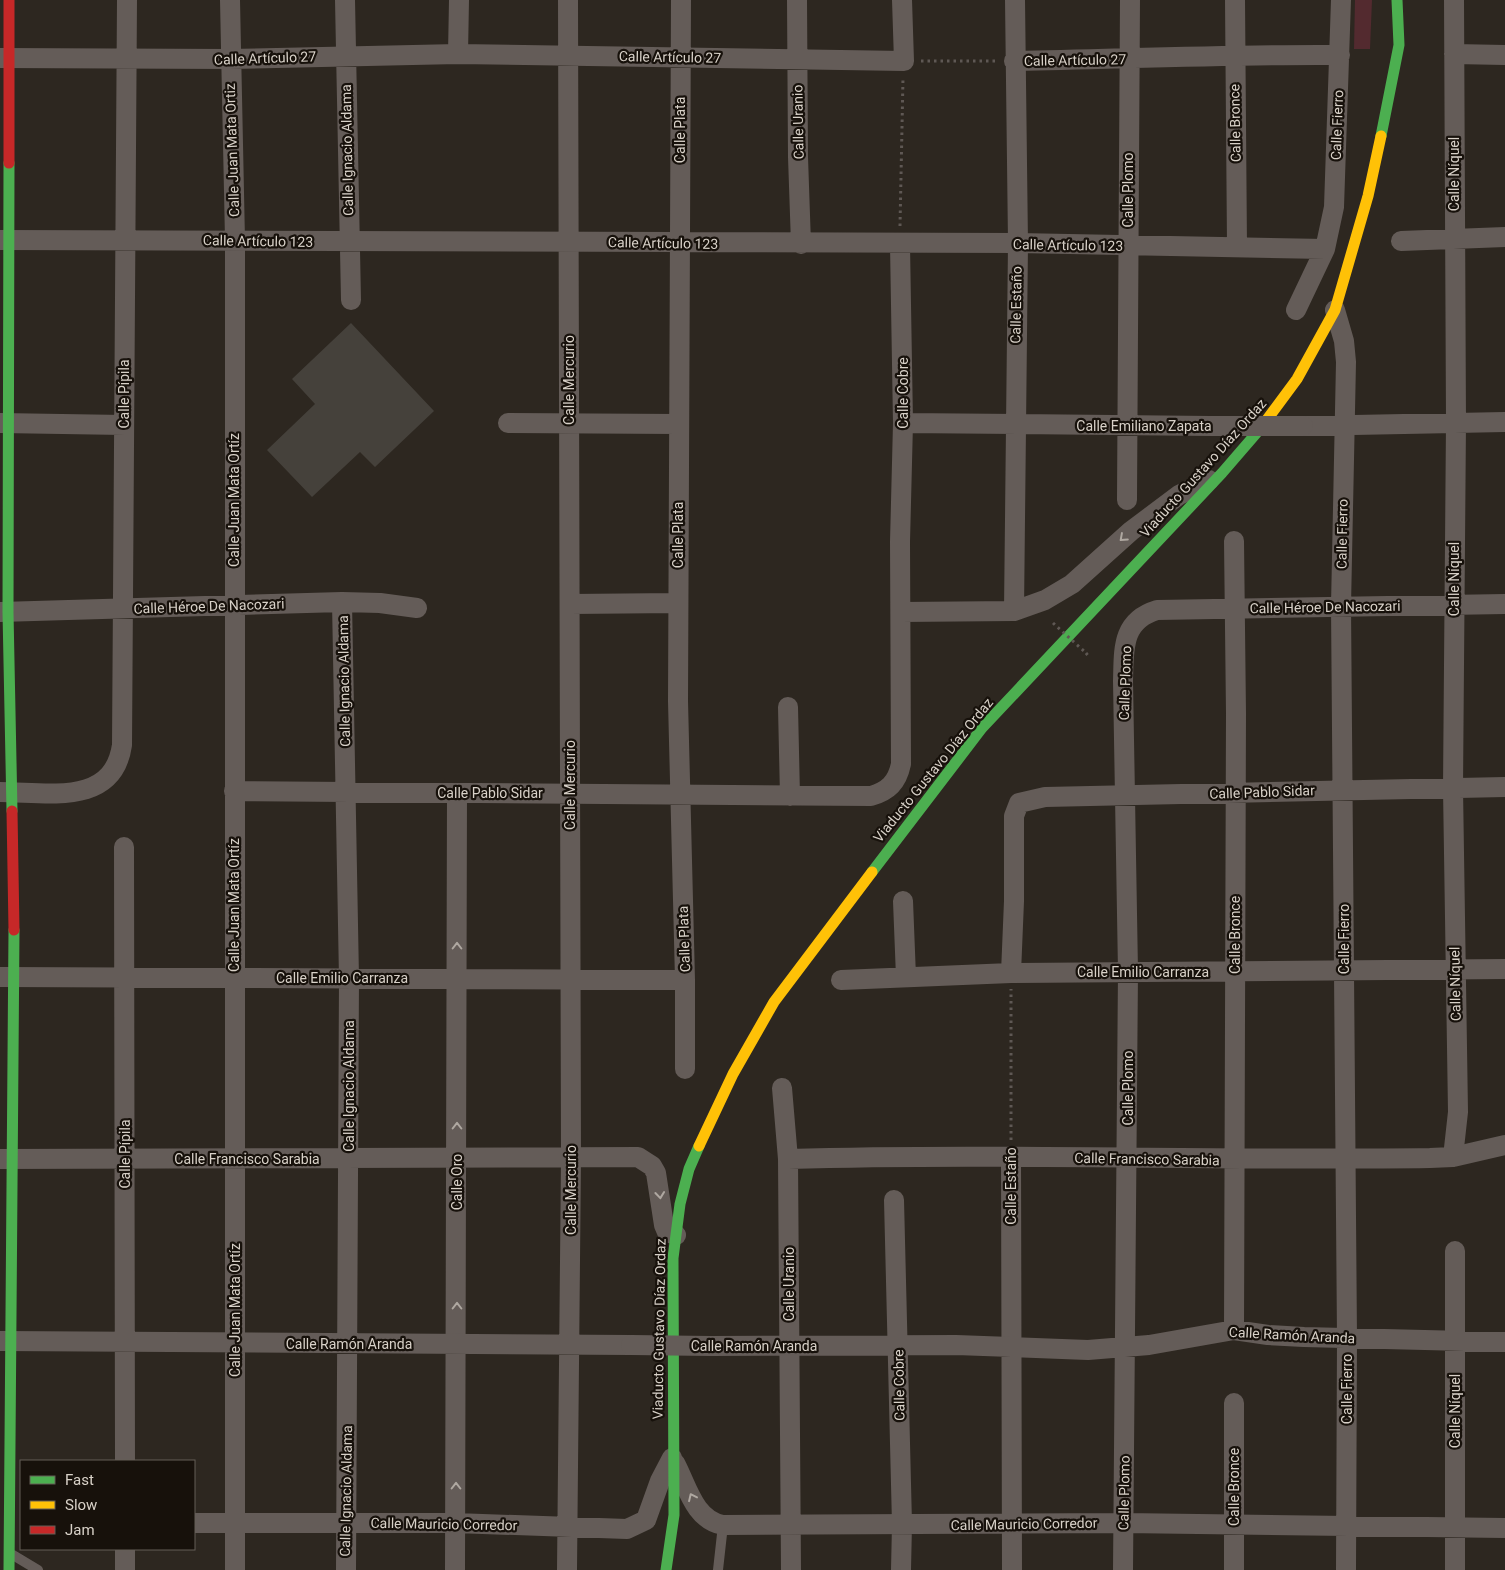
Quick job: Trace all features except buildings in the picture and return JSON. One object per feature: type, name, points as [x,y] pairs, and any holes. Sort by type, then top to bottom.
[{"type":"main road","points":[[9,0],[4,58],[4,612],[7,977],[5,1341],[10,1524],[9,1570]]},
{"type":"main road","name":"Viaducto Gustavo Díaz Ordaz","points":[[666,1570],[674,1515],[672,1456],[673,1258],[680,1204],[689,1169],[707,1127],[732,1074],[774,1002],[982,728],[1222,473],[1278,407],[1297,379],[1334,310],[1366,206],[1389,102],[1399,45],[1397,0]]},
{"type":"street","name":"Calle Pípila","points":[[6,792],[73,792],[103,782],[120,761],[122,745],[124,609],[124,240],[127,0]]},
{"type":"street","name":"Calle Juan Mata Ortiz","points":[[230,0],[234,240]]},
{"type":"street","name":"Calle Ignacio Aldama","points":[[345,0],[351,300]]},
{"type":"street","points":[[458,54],[459,0]]},
{"type":"street","name":"Calle Mercurio","points":[[567,1570],[571,1158],[568,0]]},
{"type":"street","name":"Calle Plata","points":[[681,0],[678,604],[679,795],[685,980],[685,1069]]},
{"type":"street","name":"Calle Uranio","points":[[797,0],[802,244]]},
{"type":"street","points":[[902,0],[904,62]]},
{"type":"street","name":"Calle Estaño","points":[[1014,0],[1018,243],[1014,424],[1014,610]]},
{"type":"street","name":"Calle Plomo","points":[[1127,500],[1129,427],[1130,0]]},
{"type":"street","name":"Calle Bronce","points":[[1235,0],[1237,246]]},
{"type":"street","name":"Calle Fierro","points":[[1296,310],[1325,249],[1335,193],[1342,0]]},
{"type":"street","name":"Calle Níquel","points":[[1454,0],[1453,237],[1456,422],[1453,788],[1454,970],[1458,1112],[1454,1157]]},
{"type":"street","name":"Calle Artículo 27","points":[[4,58],[125,60],[458,54],[680,56],[904,62]]},
{"type":"street","name":"Calle Artículo 27","points":[[1014,61],[1129,59],[1234,54],[1340,55]]},
{"type":"street","points":[[1454,54],[1505,55]]},
{"type":"street","points":[[1401,241],[1453,237],[1505,237]]},
{"type":"street","name":"Calle Artículo 123","points":[[4,240],[900,245],[1018,243],[1325,249]]},
{"type":"street","name":"Calle Juan Mata Ortíz","points":[[234,240],[235,1570]]},
{"type":"street","name":"Calle Cobre","points":[[893,784],[899,775],[900,764],[903,423],[900,245]]},
{"type":"street","name":"Calle Fierro","points":[[1334,310],[1344,341],[1346,362],[1341,606],[1348,1338],[1346,1570]]},
{"type":"street","name":"Calle Emiliano Zapata","points":[[903,423],[1129,427],[1505,422]]},
{"type":"street","points":[[4,423],[124,425]]},
{"type":"street","points":[[508,423],[678,424]]},
{"type":"street","points":[[901,612],[1014,610],[1045,600],[1072,584],[1131,531],[1179,495],[1222,473]]},
{"type":"street","name":"Calle Bronce","points":[[1234,541],[1236,793],[1234,1330]]},
{"type":"street","name":"Calle Ignacio Aldama","points":[[342,602],[349,978],[346,1570]]},
{"type":"street","name":"Calle Héroe De Nacozari","points":[[4,612],[342,602],[380,603],[417,608]]},
{"type":"street","points":[[570,604],[678,604]]},
{"type":"street","name":"Calle Héroe De Nacozari","points":[[1146,613],[1157,610],[1235,608],[1505,604]]},
{"type":"street","name":"Calle Plomo","points":[[1123,1570],[1128,971],[1124,796],[1124,647],[1130,628],[1146,613]]},
{"type":"street","points":[[788,707],[790,796]]},
{"type":"street","name":"Calle Pablo Sidar","points":[[234,791],[871,796],[882,793],[893,784]]},
{"type":"street","name":"Calle Pablo Sidar","points":[[1011,973],[1014,901],[1014,816],[1019,802],[1045,797],[1505,787]]},
{"type":"street","name":"Calle Oro","points":[[455,1570],[457,1345],[456,793]]},
{"type":"street","name":"Calle Pípila","points":[[124,847],[125,1460]]},
{"type":"street","points":[[903,901],[906,977]]},
{"type":"street","name":"Calle Emilio Carranza","points":[[841,980],[1011,973],[1128,971],[1343,972],[1505,969]]},
{"type":"street","name":"Calle Emilio Carranza","points":[[7,977],[685,980]]},
{"type":"street","name":"Calle Uranio","points":[[782,1088],[788,1159],[791,1570]]},
{"type":"street","name":"Calle Francisco Sarabia","points":[[788,1159],[1011,1156],[1235,1160],[1454,1157],[1505,1145]]},
{"type":"street","name":"Calle Estaño","points":[[1011,1156],[1012,1570]]},
{"type":"street","name":"Calle Francisco Sarabia","points":[[7,1159],[638,1157],[652,1166],[656,1173],[664,1225],[667,1232],[676,1236]]},
{"type":"street","name":"Calle Cobre","points":[[894,1200],[902,1524],[901,1570]]},
{"type":"street","name":"Calle Níquel","points":[[1455,1251],[1455,1570]]},
{"type":"street","name":"Calle Ramón Aranda","points":[[5,1341],[457,1345],[898,1345],[1011,1346],[1088,1350],[1125,1348],[1234,1330],[1268,1335],[1505,1342]]},
{"type":"street","name":"Calle Bronce","points":[[1234,1403],[1234,1570]]},
{"type":"street","name":"Calle Mauricio Corredor","points":[[672,1456],[700,1514],[715,1524],[723,1525],[1124,1523],[1347,1528],[1505,1528]]},
{"type":"street","name":"Calle Mauricio Corredor","points":[[195,1523],[455,1523],[634,1528],[642,1524],[650,1514],[660,1481],[672,1456]]},
{"type":"street","points":[[125,1550],[125,1570]]},
{"type":"lane","points":[[718,1570],[723,1525]]},
{"type":"lane","points":[[9,1552],[38,1570]]},
{"type":"path","name":"Calle Artículo 27","points":[[904,62],[1014,61]]},
{"type":"path","points":[[900,245],[904,62]]},
{"type":"path","points":[[1053,623],[1090,658]]},
{"type":"path","name":"Calle Estaño","points":[[1011,973],[1011,1156]]},
{"type":"shaded area","points":[[1355,0],[1372,0],[1370,49],[1354,49]]},
{"type":"traffic: fast","points":[[1381,136],[1399,45],[1397,0]]},
{"type":"traffic: fast","points":[[9,163],[8,612],[12,811]]},
{"type":"traffic: fast","points":[[872,872],[982,728],[1222,473],[1260,429]]},
{"type":"traffic: fast","points":[[9,1570],[14,930]]},
{"type":"traffic: fast","points":[[666,1570],[674,1515],[673,1258],[680,1204],[689,1169],[699,1146]]},
{"type":"traffic: slow","points":[[1260,429],[1297,379],[1335,310],[1368,196],[1381,136]]},
{"type":"traffic: slow","points":[[699,1146],[733,1074],[774,1002],[872,872]]},
{"type":"traffic: jam","points":[[9,0],[9,163]]},
{"type":"traffic: jam","points":[[12,811],[14,930]]}]
